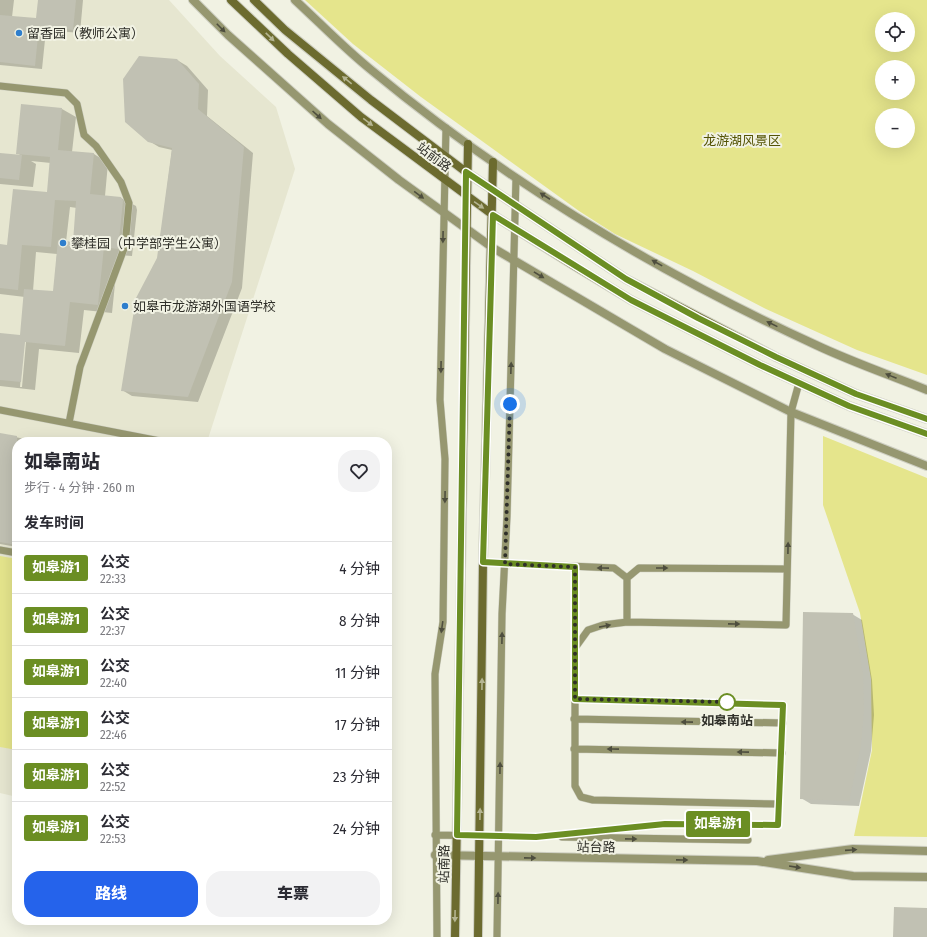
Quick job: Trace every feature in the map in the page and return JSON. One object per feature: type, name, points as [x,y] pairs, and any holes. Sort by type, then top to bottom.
[{"type":"street","points":[[193,0],[228,34],[328,124],[493,248],[665,349],[791,412],[927,466]]},
{"type":"street","name":"站前路","points":[[231,0],[288,54],[361,117],[466,196],[515,229],[631,300],[849,406],[927,434]]},
{"type":"street","name":"站前路","points":[[254,0],[298,40],[371,100],[446,157],[626,279],[698,318],[776,357],[856,394],[927,419]]},
{"type":"street","points":[[295,0],[369,68],[446,128],[516,178],[597,229],[720,299],[817,346],[927,390]]},
{"type":"street","name":"站南路","points":[[455,937],[465,228],[468,144]]},
{"type":"street","points":[[478,937],[483,562],[493,248],[494,162]]},
{"type":"street","name":"站台路","points":[[435,855],[499,858],[757,861],[853,850],[927,851]]},
{"type":"street","name":"站台路","points":[[757,861],[853,876],[927,877]]},
{"type":"lane","points":[[0,86],[66,93],[76,104],[84,135],[96,146],[117,177],[129,203],[125,246],[80,366],[69,423]]},
{"type":"lane","points":[[437,937],[438,901],[435,855],[435,674],[443,622],[445,467],[440,400],[446,128]]},
{"type":"lane","points":[[497,937],[500,836],[502,622],[516,178]]},
{"type":"lane","points":[[575,648],[588,630],[603,625],[627,622],[786,625],[791,412],[799,383]]},
{"type":"lane","points":[[0,410],[140,437]]},
{"type":"lane","points":[[0,550],[12,552]]},
{"type":"lane","points":[[483,562],[614,568],[627,578]]},
{"type":"lane","points":[[575,567],[574,749],[575,786],[581,797],[593,800],[779,804]]},
{"type":"lane","points":[[627,578],[639,568],[788,569]]},
{"type":"lane","points":[[627,578],[627,622]]},
{"type":"lane","points":[[536,837],[665,824],[778,825],[783,705],[575,699]]},
{"type":"lane","points":[[574,719],[782,724]]},
{"type":"lane","points":[[574,749],[782,753]]},
{"type":"lane","points":[[435,835],[748,840]]},
{"type":"shaded area","name":"如皋市龙游湖外国语学校","points":[[0,0],[169,0],[220,56],[276,107],[295,169],[209,437],[12,437],[12,796],[0,793]]},
{"type":"green space","name":"龙游湖风景区","points":[[305,0],[927,0],[927,375],[857,350],[766,309],[693,271],[615,234],[579,211],[421,97],[353,44]]},
{"type":"green space","points":[[823,436],[927,478],[927,837],[854,836],[872,750],[871,679],[860,613],[823,505]]},
{"type":"green space","points":[[0,556],[12,558],[12,749],[0,747]]},
{"type":"building","name":"留香园（教师公寓）","points":[[38,0],[76,0],[73,30],[39,26],[35,66],[0,62],[0,15],[36,18]]},
{"type":"building","points":[[139,56],[177,59],[199,84],[198,109],[244,147],[232,282],[188,397],[121,391],[136,298],[157,258],[172,148],[148,142],[125,122],[123,79]]},
{"type":"building","name":"攀桂园（中学部学生公寓）","points":[[21,104],[62,108],[58,150],[94,153],[90,194],[121,197],[123,201],[118,249],[104,247],[98,305],[70,302],[65,346],[25,342],[21,382],[0,380],[0,333],[20,335],[24,289],[53,291],[58,240],[73,242],[76,201],[55,200],[51,247],[22,245],[18,290],[0,288],[0,244],[7,245],[13,189],[47,192],[50,157],[16,154]]},
{"type":"building","points":[[0,153],[22,155],[19,180],[0,178]]},
{"type":"building","points":[[0,433],[17,437],[12,437],[12,544],[0,542]]},
{"type":"building","points":[[803,612],[853,613],[863,674],[864,709],[861,745],[849,801],[800,799]]},
{"type":"building","points":[[894,907],[927,908],[927,937],[893,937]]},
{"type":"bus line","name":"如皋游1","points":[[927,419],[856,394],[776,357],[698,318],[626,279],[466,172],[457,835],[536,837],[665,824],[778,825],[783,705],[726,702],[575,699],[575,567],[483,562],[493,215],[631,300],[760,365],[849,406],[927,434]]},
{"type":"place","name":"留香园（教师公寓）","points":[[19,33]]},
{"type":"place","name":"攀桂园（中学部学生公寓）","points":[[63,243]]},
{"type":"place","name":"如皋市龙游湖外国语学校","points":[[125,306]]},
{"type":"place","name":"如皋南站","points":[[727,702]]},
{"type":"route","points":[[510,404],[505,564],[575,567],[575,699],[727,702]]}]
